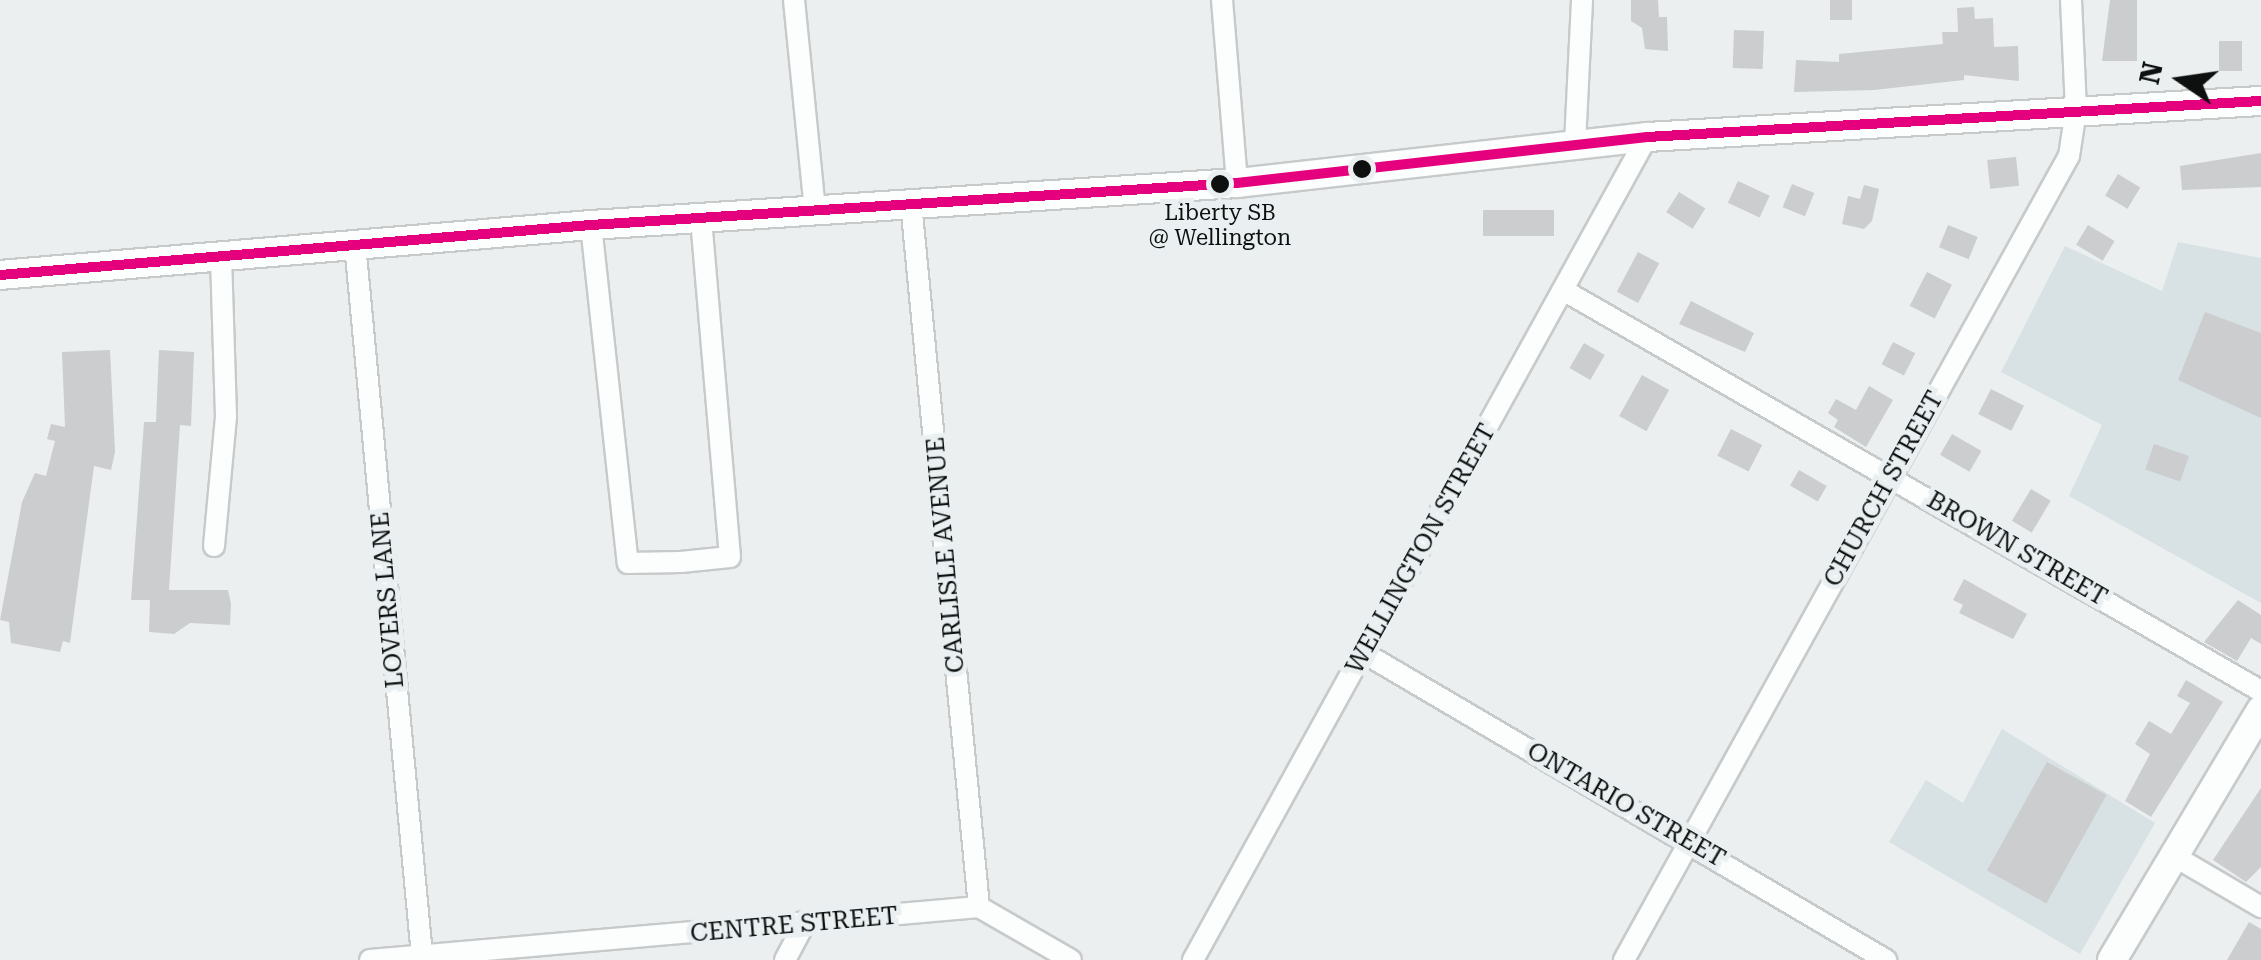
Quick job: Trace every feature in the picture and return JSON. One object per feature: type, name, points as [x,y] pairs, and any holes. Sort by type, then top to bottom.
[{"type":"main road","points":[[0,275],[591,225],[1238,183],[1647,137],[2261,101]]},
{"type":"main road","points":[[2112,960],[2261,710]]},
{"type":"street","points":[[794,0],[815,210]]},
{"type":"street","points":[[1222,0],[1238,183]]},
{"type":"street","points":[[1575,144],[1582,0]]},
{"type":"street","name":"CHURCH STREET","points":[[1624,960],[2069,156],[2076,110],[2071,0]]},
{"type":"street","name":"WELLINGTON STREET","points":[[1193,960],[1647,137]]},
{"type":"street","name":"CARLISLE AVENUE","points":[[912,203],[979,907]]},
{"type":"street","points":[[591,225],[628,563],[681,562],[730,557],[701,218]]},
{"type":"street","name":"LOVERS LANE","points":[[355,244],[422,956]]},
{"type":"street","points":[[214,546],[226,416],[221,256]]},
{"type":"street","name":"BROWN STREET","points":[[1563,290],[2261,691]]},
{"type":"street","name":"ONTARIO STREET","points":[[1364,653],[1690,841],[1886,960]]},
{"type":"street","points":[[2174,856],[2261,907]]},
{"type":"street","points":[[979,907],[1071,960]]},
{"type":"street","name":"CENTRE STREET","points":[[370,960],[452,957],[979,907]]},
{"type":"street","points":[[785,960],[804,926]]},
{"type":"shaded area","points":[[2178,242],[2261,258],[2261,603],[2069,496],[2102,425],[2001,372],[2065,246],[2162,291]]},
{"type":"shaded area","points":[[2002,729],[2155,823],[2080,954],[1889,842],[1926,780],[1963,803]]},
{"type":"building","points":[[1631,0],[1658,0],[1659,17],[1667,17],[1668,51],[1645,49],[1642,28],[1631,21]]},
{"type":"building","points":[[1830,0],[1852,0],[1852,20],[1830,20]]},
{"type":"building","points":[[2110,0],[2137,0],[2137,61],[2102,61]]},
{"type":"building","points":[[1974,7],[1975,19],[1993,18],[1994,47],[2018,46],[2019,81],[1964,75],[1964,80],[1874,90],[1794,92],[1796,60],[1839,62],[1839,54],[1943,44],[1942,32],[1958,32],[1957,8]]},
{"type":"building","points":[[1734,30],[1764,31],[1763,69],[1733,68]]},
{"type":"building","points":[[2219,41],[2242,41],[2242,71],[2219,71]]},
{"type":"building","points":[[2261,153],[2261,187],[2182,190],[2180,166]]},
{"type":"building","points":[[2016,157],[2019,186],[1990,189],[1987,160]]},
{"type":"building","points":[[2118,174],[2140,187],[2127,209],[2105,195]]},
{"type":"building","points":[[1738,181],[1770,196],[1760,218],[1728,203]]},
{"type":"building","points":[[1792,184],[1814,193],[1805,216],[1783,207]]},
{"type":"building","points":[[1864,185],[1879,189],[1872,221],[1864,229],[1842,224],[1848,196],[1860,199]]},
{"type":"building","points":[[1679,192],[1705,208],[1693,229],[1666,212]]},
{"type":"building","points":[[1483,210],[1554,210],[1554,236],[1483,236]]},
{"type":"building","points":[[1948,225],[1978,237],[1969,259],[1939,247]]},
{"type":"building","points":[[2088,225],[2115,241],[2103,261],[2076,245]]},
{"type":"building","points":[[1638,252],[1659,263],[1638,303],[1617,292]]},
{"type":"building","points":[[1927,272],[1952,285],[1935,319],[1910,306]]},
{"type":"building","points":[[1691,301],[1754,333],[1745,352],[1679,324]]},
{"type":"building","points":[[2205,312],[2261,333],[2261,418],[2178,380]]},
{"type":"building","points":[[1893,342],[1915,353],[1904,376],[1882,364]]},
{"type":"building","points":[[1584,343],[1605,355],[1590,380],[1570,368]]},
{"type":"building","points":[[110,350],[115,452],[111,470],[94,466],[70,643],[63,641],[60,652],[11,643],[9,622],[0,620],[22,502],[35,473],[46,476],[55,441],[47,439],[51,424],[65,427],[62,352]]},
{"type":"building","points":[[159,350],[194,352],[191,426],[180,425],[169,590],[228,590],[231,604],[230,625],[190,623],[174,634],[149,632],[150,600],[131,600],[144,422],[156,422]]},
{"type":"building","points":[[1642,375],[1669,390],[1646,431],[1619,416]]},
{"type":"building","points":[[1869,386],[1893,400],[1866,447],[1834,427],[1838,420],[1828,413],[1836,399],[1856,410]]},
{"type":"building","points":[[1991,389],[2024,406],[2011,431],[1978,414]]},
{"type":"building","points":[[1731,429],[1762,445],[1749,472],[1717,456]]},
{"type":"building","points":[[1952,434],[1981,451],[1969,472],[1940,455]]},
{"type":"building","points":[[2154,444],[2189,456],[2180,482],[2145,470]]},
{"type":"building","points":[[1799,470],[1827,486],[1818,502],[1790,486]]},
{"type":"building","points":[[2031,489],[2051,501],[2032,533],[2012,521]]},
{"type":"building","points":[[1964,579],[2027,614],[2013,639],[1959,613],[1963,605],[1953,600]]},
{"type":"building","points":[[2238,600],[2261,615],[2261,644],[2251,638],[2237,661],[2204,642]]},
{"type":"building","points":[[2186,680],[2223,702],[2151,817],[2125,801],[2150,754],[2135,744],[2149,721],[2171,734],[2190,703],[2177,696]]},
{"type":"building","points":[[2047,762],[2106,795],[2046,903],[1987,870]]},
{"type":"building","points":[[2261,788],[2261,867],[2246,882],[2213,860]]},
{"type":"building","points":[[2249,922],[2261,929],[2261,960],[2227,960]]},
{"type":"transit line","points":[[0,275],[591,225],[1237,183],[1647,137],[2261,101]]},
{"type":"place","name":"Liberty SB @ Wellington","points":[[1220,184]]}]
